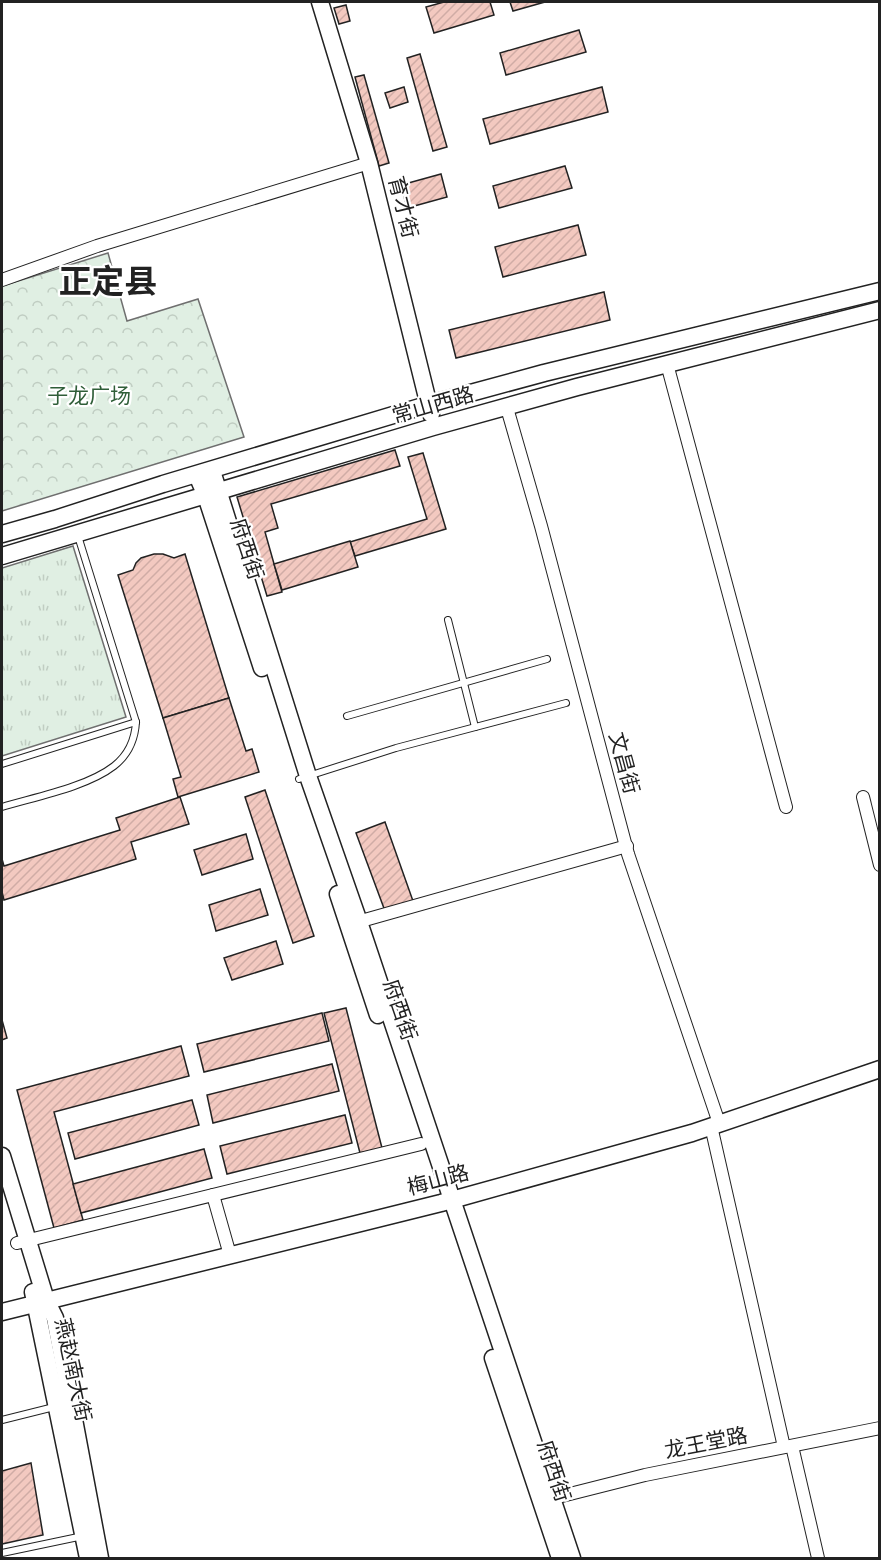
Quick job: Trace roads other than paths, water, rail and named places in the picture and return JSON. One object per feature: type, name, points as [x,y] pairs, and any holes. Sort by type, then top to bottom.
[{"type":"street","name":"育才街","points":[[320,2],[369,163],[430,405],[433,427]]},
{"type":"street","points":[[2,280],[97,246],[369,163]]},
{"type":"street","name":"常山西路","points":[[2,534],[544,373],[879,291]]},
{"type":"street","name":"常山西路","points":[[2,556],[433,427],[577,387],[879,310]]},
{"type":"street","points":[[667,364],[786,807]]},
{"type":"street","name":"文昌街","points":[[507,408],[627,846],[715,1125],[788,1447],[818,1558]]},
{"type":"street","name":"府西街","points":[[204,473],[354,923],[421,1143],[446,1201]]},
{"type":"street","points":[[863,797],[879,865]]},
{"type":"street","points":[[572,1558],[547,1500],[354,923],[627,846]]},
{"type":"street","name":"梅山路","points":[[2,1312],[446,1201],[715,1125],[879,1069]]},
{"type":"street","points":[[22,1242],[421,1143]]},
{"type":"street","points":[[2,1155],[22,1242],[41,1302],[55,1318],[100,1558]]},
{"type":"street","points":[[2,1194],[22,1242]]},
{"type":"street","points":[[213,1195],[230,1255]]},
{"type":"street","name":"燕赵南大街","points":[[41,1302],[58,1406],[88,1558]]},
{"type":"street","name":"龙王堂路","points":[[547,1500],[645,1475],[879,1428]]},
{"type":"street","name":"府西街","points":[[547,1500],[560,1558]]},
{"type":"lane","points":[[2,807],[66,788],[99,775],[115,765],[135,737],[136,722],[77,532]]},
{"type":"lane","points":[[448,620],[475,727]]},
{"type":"lane","points":[[347,716],[547,659]]},
{"type":"lane","points":[[304,778],[396,748],[566,703]]},
{"type":"lane","points":[[2,764],[136,722]]},
{"type":"lane","points":[[2,1420],[58,1406]]},
{"type":"lane","points":[[2,1553],[84,1536]]},
{"type":"district","name":"正定县","points":[[108,281]]},
{"type":"park label","name":"子龙广场","points":[[89,396]]}]
